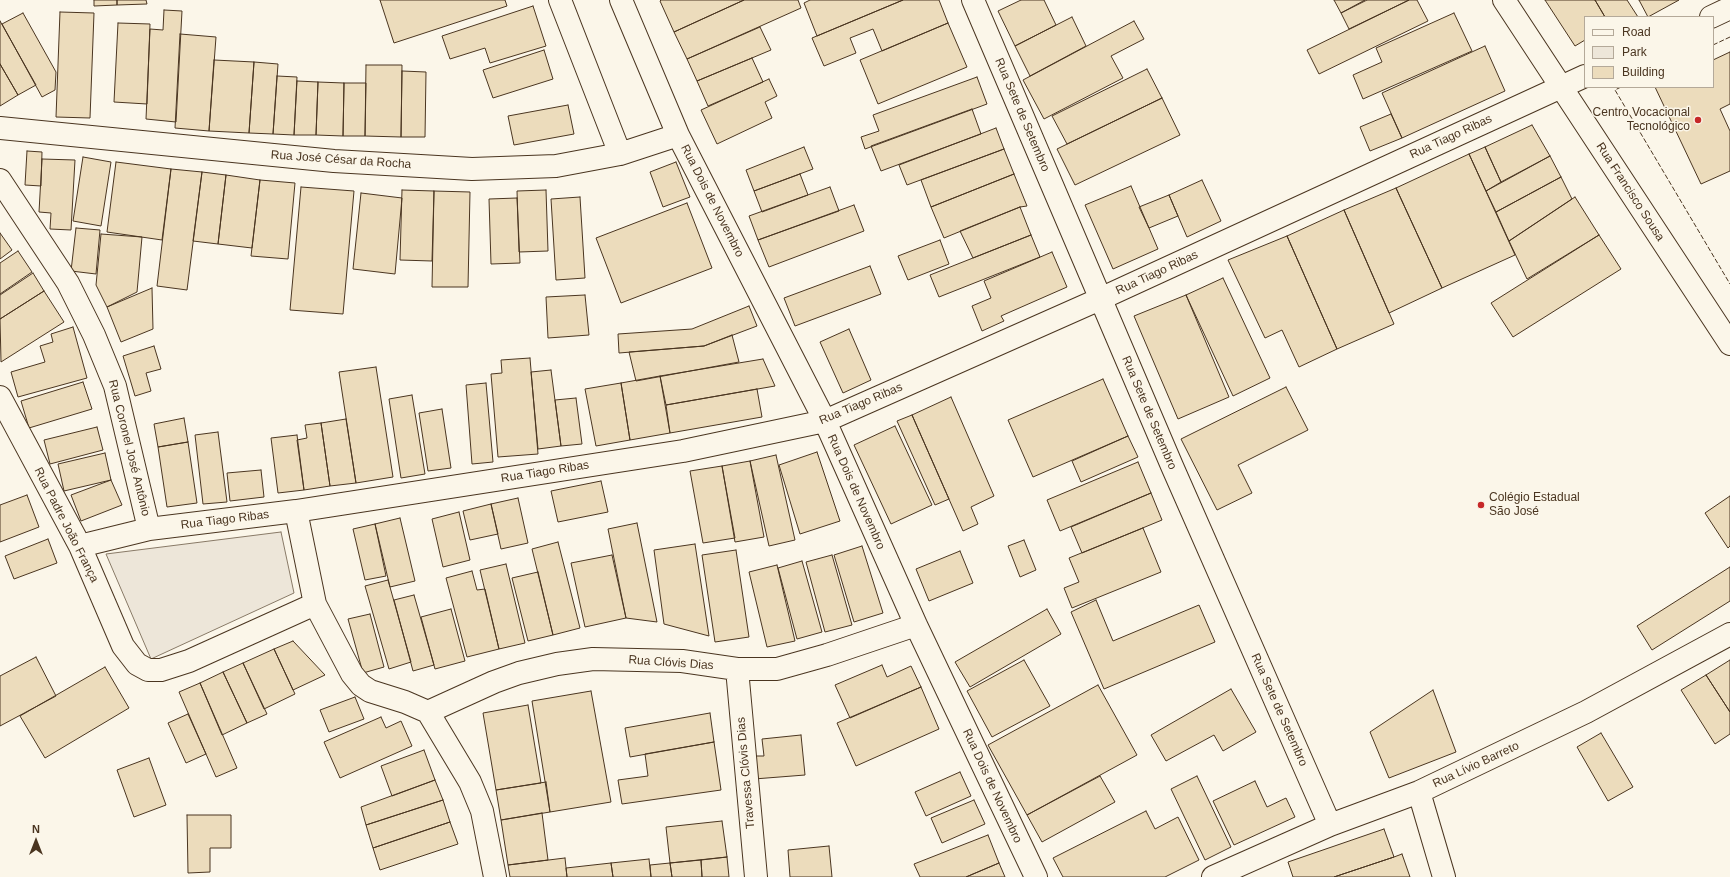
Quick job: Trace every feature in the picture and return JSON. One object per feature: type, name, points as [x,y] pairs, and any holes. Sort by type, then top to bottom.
[{"type":"street","points":[[560,0],[620,154]]},
{"type":"street","name":"Rua Dois de Novembro","points":[[621,0],[678,135],[825,422],[916,625],[1036,877]]},
{"type":"street","name":"Rua Sete de Setembro","points":[[973,0],[1100,300],[1330,825]]},
{"type":"street","name":"Rua Francisco Sousa","points":[[1504,0],[1728,336]]},
{"type":"street","points":[[1713,16],[1730,8]]},
{"type":"street","name":"Rua Tiago Ribas","points":[[80,546],[149,529],[296,511],[683,451],[825,422],[1100,300],[1584,76]]},
{"type":"street","name":"Rua José César da Rocha","points":[[0,128],[334,161],[472,169],[556,166],[620,154],[678,135]]},
{"type":"street","name":"Rua Coronel José Antônio","points":[[0,180],[68,283],[94,335],[115,386],[149,529]]},
{"type":"street","name":"Rua Padre João França","points":[[0,397],[80,546],[123,646],[138,664],[148,670],[161,670],[189,661],[315,604]]},
{"type":"street","points":[[296,511],[315,604],[352,674],[361,685],[370,691],[406,702],[428,712],[470,782],[482,811],[495,877]]},
{"type":"street","name":"Rua Clóvis Dias","points":[[428,712],[518,673],[593,658],[682,661],[737,669],[777,669],[827,655],[916,625]]},
{"type":"street","name":"Rua Lívio Barreto","points":[[1213,877],[1330,825],[1419,792],[1586,712],[1730,634]]},
{"type":"street","name":"Travessa Clóvis Dias","points":[[737,669],[756,877]]},
{"type":"street","points":[[1419,792],[1444,877]]},
{"type":"green space","points":[[281,532],[294,593],[151,659],[106,554]]},
{"type":"building","points":[[94,0],[117,0],[117,5],[94,6]]},
{"type":"building","points":[[117,0],[146,0],[147,4],[117,5]]},
{"type":"building","points":[[380,0],[505,0],[507,6],[394,43]]},
{"type":"building","points":[[744,0],[674,32],[660,1]]},
{"type":"building","points":[[744,0],[798,0],[801,8],[687,59],[674,32]]},
{"type":"building","points":[[810,0],[903,0],[817,36],[804,3]]},
{"type":"building","points":[[903,0],[939,0],[948,23],[882,51],[873,29],[850,38],[856,53],[824,66],[812,38]]},
{"type":"building","points":[[1021,0],[1044,0],[1056,25],[1015,46],[998,11]]},
{"type":"building","points":[[1334,0],[1365,0],[1341,13]]},
{"type":"building","points":[[1367,0],[1409,0],[1349,29],[1341,13]]},
{"type":"building","points":[[1409,0],[1417,0],[1428,21],[1319,74],[1307,50]]},
{"type":"building","points":[[1545,0],[1595,0],[1604,16],[1584,16],[1584,41],[1575,46]]},
{"type":"building","points":[[1595,0],[1627,0],[1637,16],[1604,16]]},
{"type":"building","points":[[1639,0],[1679,0],[1650,16],[1647,16]]},
{"type":"building","points":[[533,6],[546,46],[490,63],[485,48],[450,59],[442,36]]},
{"type":"building","points":[[164,10],[182,11],[176,122],[146,119],[150,29],[163,30]]},
{"type":"building","points":[[60,12],[94,13],[90,118],[56,117]]},
{"type":"building","points":[[23,13],[56,72],[55,90],[42,97],[2,24]]},
{"type":"building","points":[[1454,13],[1472,51],[1363,99],[1353,75],[1382,62],[1376,48]]},
{"type":"building","points":[[1072,17],[1086,46],[1030,76],[1015,46]]},
{"type":"building","points":[[0,21],[36,85],[18,95],[0,64]]},
{"type":"building","points":[[1134,21],[1144,39],[1111,56],[1123,78],[1044,119],[1023,80]]},
{"type":"building","points":[[118,23],[150,24],[147,104],[114,102]]},
{"type":"building","points":[[948,23],[967,67],[878,104],[860,60]]},
{"type":"building","points":[[760,27],[771,50],[697,81],[687,59]]},
{"type":"building","points":[[180,34],[216,37],[209,131],[175,128]]},
{"type":"building","points":[[1485,46],[1505,91],[1402,138],[1382,93]]},
{"type":"building","points":[[544,50],[553,79],[493,98],[483,70]]},
{"type":"building","name":"Centro Vocacional Tecnológico","points":[[1730,52],[1730,104],[1720,109],[1730,131],[1730,171],[1701,184],[1655,88],[1714,88],[1714,60]]},
{"type":"building","points":[[752,58],[763,82],[708,106],[697,81]]},
{"type":"building","points":[[214,60],[254,62],[249,133],[209,131]]},
{"type":"building","points":[[254,62],[278,64],[273,134],[249,133]]},
{"type":"building","points":[[0,64],[18,95],[0,106]]},
{"type":"building","points":[[366,65],[402,65],[401,137],[365,136]]},
{"type":"building","points":[[1147,69],[1162,98],[1067,144],[1052,116]]},
{"type":"building","points":[[402,71],[426,72],[425,137],[401,137]]},
{"type":"building","points":[[277,76],[297,77],[294,135],[273,134]]},
{"type":"building","points":[[977,77],[987,104],[865,149],[861,137],[879,131],[873,115]]},
{"type":"building","points":[[769,79],[777,96],[765,102],[772,118],[717,144],[701,110]]},
{"type":"building","points":[[297,81],[318,82],[316,135],[294,135]]},
{"type":"building","points":[[318,82],[344,83],[343,136],[316,135]]},
{"type":"building","points":[[344,83],[366,83],[365,136],[343,136]]},
{"type":"building","points":[[1162,98],[1180,135],[1075,185],[1057,149]]},
{"type":"building","points":[[568,105],[574,134],[514,145],[508,116]]},
{"type":"building","points":[[972,109],[981,134],[881,171],[871,146]]},
{"type":"building","points":[[1391,114],[1402,138],[1370,151],[1360,127]]},
{"type":"building","points":[[1532,125],[1550,156],[1501,182],[1485,147]]},
{"type":"building","points":[[996,128],[1004,149],[907,185],[899,165]]},
{"type":"building","points":[[804,147],[813,169],[754,191],[746,170]]},
{"type":"building","points":[[1485,147],[1501,182],[1486,191],[1469,154]]},
{"type":"building","points":[[1004,149],[1014,174],[931,207],[921,180]]},
{"type":"building","points":[[27,151],[42,152],[41,186],[25,185]]},
{"type":"building","points":[[1469,154],[1515,255],[1442,288],[1396,188]]},
{"type":"building","points":[[1550,156],[1561,177],[1496,212],[1486,191]]},
{"type":"building","points":[[83,157],[111,162],[101,226],[73,221]]},
{"type":"building","points":[[42,159],[75,160],[71,230],[50,229],[51,213],[39,212]]},
{"type":"building","points":[[116,162],[171,169],[162,240],[107,232]]},
{"type":"building","points":[[676,162],[690,197],[663,207],[650,172]]},
{"type":"building","points":[[171,169],[202,172],[187,290],[157,286]]},
{"type":"building","points":[[202,172],[226,175],[218,244],[193,241]]},
{"type":"building","points":[[800,174],[808,195],[762,212],[754,191]]},
{"type":"building","points":[[1014,174],[1027,206],[1020,207],[944,238],[931,207]]},
{"type":"building","points":[[226,175],[260,180],[252,248],[218,244]]},
{"type":"building","points":[[1561,177],[1572,199],[1509,241],[1496,212]]},
{"type":"building","points":[[260,180],[295,183],[288,259],[251,256]]},
{"type":"building","points":[[1202,180],[1221,221],[1187,237],[1169,195]]},
{"type":"building","points":[[1131,186],[1158,249],[1113,269],[1085,205]]},
{"type":"building","points":[[301,187],[354,191],[343,314],[290,310]]},
{"type":"building","points":[[830,187],[839,211],[758,240],[749,216]]},
{"type":"building","points":[[1396,188],[1442,288],[1389,313],[1344,210]]},
{"type":"building","points":[[402,190],[434,191],[432,261],[400,260]]},
{"type":"building","points":[[546,190],[548,251],[519,252],[517,191]]},
{"type":"building","points":[[434,191],[470,192],[468,287],[432,287]]},
{"type":"building","points":[[361,193],[402,198],[395,274],[353,269]]},
{"type":"building","points":[[1169,195],[1178,216],[1149,228],[1139,207]]},
{"type":"building","points":[[580,197],[585,278],[556,280],[551,199]]},
{"type":"building","points":[[1575,197],[1599,235],[1527,279],[1509,241]]},
{"type":"building","points":[[517,198],[520,263],[491,264],[489,199]]},
{"type":"building","points":[[687,203],[712,268],[621,303],[596,238]]},
{"type":"building","points":[[854,205],[864,231],[769,267],[758,240]]},
{"type":"building","points":[[1020,207],[1031,235],[973,258],[960,231]]},
{"type":"building","points":[[1344,210],[1394,324],[1337,349],[1287,236]]},
{"type":"building","points":[[76,228],[100,230],[96,274],[71,271]]},
{"type":"building","points":[[0,233],[12,250],[0,259]]},
{"type":"building","points":[[101,234],[142,237],[137,292],[107,307],[96,285]]},
{"type":"building","points":[[1031,235],[1040,257],[939,297],[930,275]]},
{"type":"building","points":[[1599,235],[1621,269],[1513,337],[1491,303]]},
{"type":"building","points":[[1287,236],[1337,349],[1299,367],[1282,330],[1265,338],[1228,260]]},
{"type":"building","points":[[940,240],[949,264],[908,280],[898,256]]},
{"type":"building","points":[[18,251],[32,272],[0,294],[0,263]]},
{"type":"building","points":[[1052,252],[1067,287],[1001,316],[1004,321],[982,331],[972,306],[991,298],[984,281]]},
{"type":"building","points":[[870,266],[881,294],[795,326],[784,298]]},
{"type":"building","points":[[33,273],[44,291],[0,319],[0,295]]},
{"type":"building","points":[[1223,278],[1270,378],[1233,396],[1186,295]]},
{"type":"building","points":[[152,288],[153,329],[121,342],[107,307]]},
{"type":"building","points":[[44,291],[64,322],[1,362],[0,319]]},
{"type":"building","points":[[585,295],[589,335],[548,338],[546,297]]},
{"type":"building","points":[[1186,295],[1229,397],[1178,419],[1134,316]]},
{"type":"building","points":[[749,306],[757,326],[704,346],[619,353],[618,334],[692,329]]},
{"type":"building","points":[[73,327],[87,378],[18,397],[11,372],[45,362],[40,346],[53,342],[51,334]]},
{"type":"building","points":[[849,329],[871,380],[843,393],[820,342]]},
{"type":"building","points":[[732,335],[739,362],[636,381],[629,352],[704,346]]},
{"type":"building","points":[[154,346],[161,369],[146,373],[151,391],[135,396],[123,356]]},
{"type":"building","points":[[530,358],[538,454],[498,457],[491,374],[502,373],[501,360]]},
{"type":"building","points":[[763,359],[775,386],[666,405],[660,376]]},
{"type":"building","points":[[376,367],[393,477],[356,483],[339,372]]},
{"type":"building","points":[[551,370],[561,446],[538,449],[531,372]]},
{"type":"building","points":[[660,376],[670,433],[630,440],[621,383]]},
{"type":"building","points":[[1103,379],[1128,436],[1033,477],[1008,420]]},
{"type":"building","points":[[83,382],[92,409],[29,428],[21,401]]},
{"type":"building","points":[[486,383],[493,462],[472,464],[466,385]]},
{"type":"building","points":[[621,383],[630,440],[596,446],[585,389]]},
{"type":"building","points":[[1286,387],[1308,430],[1238,465],[1252,493],[1217,510],[1181,439]]},
{"type":"building","points":[[757,389],[762,417],[670,433],[666,405]]},
{"type":"building","points":[[412,395],[425,474],[401,478],[389,399]]},
{"type":"building","points":[[951,397],[994,496],[971,507],[978,524],[963,531],[912,415]]},
{"type":"building","points":[[576,398],[582,444],[561,446],[555,400]]},
{"type":"building","points":[[442,409],[451,468],[428,471],[419,413]]},
{"type":"building","points":[[912,415],[949,499],[935,505],[897,421]]},
{"type":"building","points":[[184,418],[188,442],[158,447],[154,424]]},
{"type":"building","points":[[346,419],[356,483],[330,486],[321,423]]},
{"type":"building","points":[[321,423],[330,486],[304,490],[297,440],[307,438],[305,425]]},
{"type":"building","points":[[895,426],[932,505],[891,524],[854,445]]},
{"type":"building","points":[[97,427],[103,450],[50,464],[44,440]]},
{"type":"building","points":[[218,432],[227,502],[203,504],[195,435]]},
{"type":"building","points":[[297,435],[304,490],[278,493],[271,438]]},
{"type":"building","points":[[1128,436],[1138,457],[1081,482],[1072,461]]},
{"type":"building","points":[[188,442],[197,503],[167,507],[158,447]]},
{"type":"building","points":[[817,452],[840,521],[800,534],[779,465]]},
{"type":"building","points":[[105,453],[111,480],[64,491],[58,464]]},
{"type":"building","points":[[776,455],[795,540],[769,546],[750,461]]},
{"type":"building","points":[[750,461],[764,537],[735,542],[722,466]]},
{"type":"building","points":[[1138,462],[1151,493],[1060,531],[1047,500]]},
{"type":"building","points":[[722,466],[735,538],[703,543],[690,471]]},
{"type":"building","points":[[261,470],[264,497],[230,501],[227,473]]},
{"type":"building","points":[[111,480],[122,505],[81,521],[71,495]]},
{"type":"building","points":[[601,481],[608,512],[558,522],[551,491]]},
{"type":"building","points":[[1151,493],[1162,520],[1082,553],[1071,527]]},
{"type":"building","points":[[27,495],[39,527],[0,542],[0,505]]},
{"type":"building","points":[[1730,496],[1730,546],[1728,548],[1705,513]]},
{"type":"building","points":[[518,498],[528,543],[501,549],[491,504]]},
{"type":"building","points":[[491,504],[498,534],[470,540],[463,511]]},
{"type":"building","points":[[459,512],[470,560],[443,567],[432,519]]},
{"type":"building","points":[[400,518],[415,581],[390,587],[375,524]]},
{"type":"building","points":[[637,523],[657,622],[626,618],[608,529]]},
{"type":"building","points":[[375,524],[386,576],[365,580],[353,529]]},
{"type":"building","points":[[1143,528],[1161,572],[1072,608],[1064,588],[1079,582],[1069,558]]},
{"type":"building","points":[[48,539],[57,563],[14,579],[5,556]]},
{"type":"building","points":[[1024,540],[1036,570],[1020,577],[1008,546]]},
{"type":"building","points":[[558,542],[580,628],[553,635],[532,549]]},
{"type":"building","points":[[695,544],[709,636],[664,624],[654,550]]},
{"type":"building","points":[[862,546],[883,613],[854,622],[834,555]]},
{"type":"building","points":[[736,550],[749,637],[715,642],[702,555]]},
{"type":"building","points":[[960,551],[973,583],[929,601],[916,569]]},
{"type":"building","points":[[612,555],[626,618],[585,627],[571,563]]},
{"type":"building","points":[[832,555],[852,625],[825,632],[806,562]]},
{"type":"building","points":[[802,561],[822,632],[797,639],[778,568]]},
{"type":"building","points":[[506,564],[525,643],[499,649],[480,570]]},
{"type":"building","points":[[777,565],[795,641],[767,647],[749,572]]},
{"type":"building","points":[[1730,567],[1730,601],[1652,650],[1637,626]]},
{"type":"building","points":[[472,571],[477,590],[485,589],[499,649],[467,657],[446,578]]},
{"type":"building","points":[[538,572],[553,635],[528,641],[512,578]]},
{"type":"building","points":[[388,580],[411,662],[389,669],[365,586]]},
{"type":"building","points":[[414,595],[434,665],[413,671],[394,600]]},
{"type":"building","points":[[1096,600],[1113,641],[1199,605],[1215,642],[1104,689],[1071,612]]},
{"type":"building","points":[[451,609],[465,661],[435,669],[421,617]]},
{"type":"building","points":[[1047,609],[1061,634],[970,687],[955,662]]},
{"type":"building","points":[[370,614],[384,667],[363,673],[348,619]]},
{"type":"building","points":[[293,641],[325,675],[293,690],[274,649]]},
{"type":"building","points":[[274,649],[295,694],[264,709],[243,663]]},
{"type":"building","points":[[36,657],[56,696],[0,726],[0,676]]},
{"type":"building","points":[[1024,660],[1050,706],[992,737],[967,691]]},
{"type":"building","points":[[1730,660],[1730,712],[1706,675]]},
{"type":"building","points":[[243,663],[267,714],[247,723],[223,672]]},
{"type":"building","points":[[882,665],[887,677],[911,666],[921,687],[850,718],[835,685]]},
{"type":"building","points":[[105,667],[129,708],[45,758],[20,716]]},
{"type":"building","points":[[223,672],[247,723],[222,735],[200,683]]},
{"type":"building","points":[[1706,675],[1730,712],[1730,734],[1715,744],[1681,690]]},
{"type":"building","points":[[200,683],[237,768],[216,777],[179,692]]},
{"type":"building","points":[[1098,685],[1137,755],[1027,815],[988,745]]},
{"type":"building","points":[[921,687],[939,729],[856,766],[837,723]]},
{"type":"building","points":[[1231,689],[1256,732],[1223,751],[1214,735],[1166,761],[1151,735]]},
{"type":"building","points":[[1433,690],[1456,752],[1389,778],[1370,732]]},
{"type":"building","points":[[591,691],[611,802],[550,812],[532,701]]},
{"type":"building","points":[[355,697],[364,719],[329,732],[320,710]]},
{"type":"building","points":[[528,705],[541,783],[496,790],[483,713]]},
{"type":"building","points":[[710,713],[714,742],[630,757],[625,728]]},
{"type":"building","points":[[188,714],[206,754],[186,763],[168,723]]},
{"type":"building","points":[[381,717],[386,728],[401,721],[412,746],[340,778],[324,742]]},
{"type":"building","points":[[1601,733],[1633,787],[1608,801],[1577,747]]},
{"type":"building","points":[[801,735],[805,775],[754,779],[752,756],[764,756],[762,739]]},
{"type":"building","points":[[714,742],[721,790],[622,804],[618,780],[648,776],[645,754]]},
{"type":"building","points":[[424,750],[435,780],[392,796],[381,766]]},
{"type":"building","points":[[149,758],[166,805],[134,817],[117,770]]},
{"type":"building","points":[[960,772],[971,796],[926,816],[915,792]]},
{"type":"building","points":[[1100,776],[1115,802],[1042,842],[1027,815]]},
{"type":"building","points":[[1197,776],[1231,847],[1205,860],[1171,789]]},
{"type":"building","points":[[435,780],[443,800],[366,825],[361,807]]},
{"type":"building","points":[[1255,781],[1267,807],[1286,798],[1295,817],[1234,845],[1213,801]]},
{"type":"building","points":[[546,782],[550,812],[501,820],[496,790]]},
{"type":"building","points":[[443,800],[450,822],[373,848],[366,825]]},
{"type":"building","points":[[974,800],[985,824],[942,843],[931,818]]},
{"type":"building","points":[[1146,811],[1155,829],[1178,817],[1199,860],[1165,877],[1063,877],[1053,858]]},
{"type":"building","points":[[542,813],[548,860],[508,865],[501,820]]},
{"type":"building","points":[[187,815],[231,815],[231,848],[210,848],[210,872],[188,873]]},
{"type":"building","points":[[722,821],[727,857],[670,863],[666,827]]},
{"type":"building","points":[[450,822],[458,844],[380,870],[373,848]]},
{"type":"building","points":[[1384,829],[1394,857],[1334,877],[1293,877],[1288,862]]},
{"type":"building","points":[[988,835],[999,863],[966,877],[920,877],[914,864]]},
{"type":"building","points":[[829,846],[832,877],[790,877],[788,850]]},
{"type":"building","points":[[1402,854],[1410,877],[1334,877],[1394,857]]},
{"type":"building","points":[[727,857],[729,877],[702,877],[701,860]]},
{"type":"building","points":[[565,858],[567,877],[510,877],[508,865]]},
{"type":"building","points":[[649,859],[651,877],[613,877],[611,863]]},
{"type":"building","points":[[701,860],[702,877],[672,877],[670,863]]},
{"type":"building","points":[[611,863],[613,877],[567,877],[566,868]]},
{"type":"building","points":[[670,863],[672,877],[651,877],[650,865]]},
{"type":"building","points":[[999,863],[1005,877],[966,877]]},
{"type":"fence","points":[[1714,45],[1730,37]]},
{"type":"fence","points":[[1619,88],[1615,90],[1730,284]]},
{"type":"place","name":"Centro Vocacional Tecnológico","points":[[1698,120]]},
{"type":"place","name":"Colégio Estadual São José","points":[[1481,505]]}]
